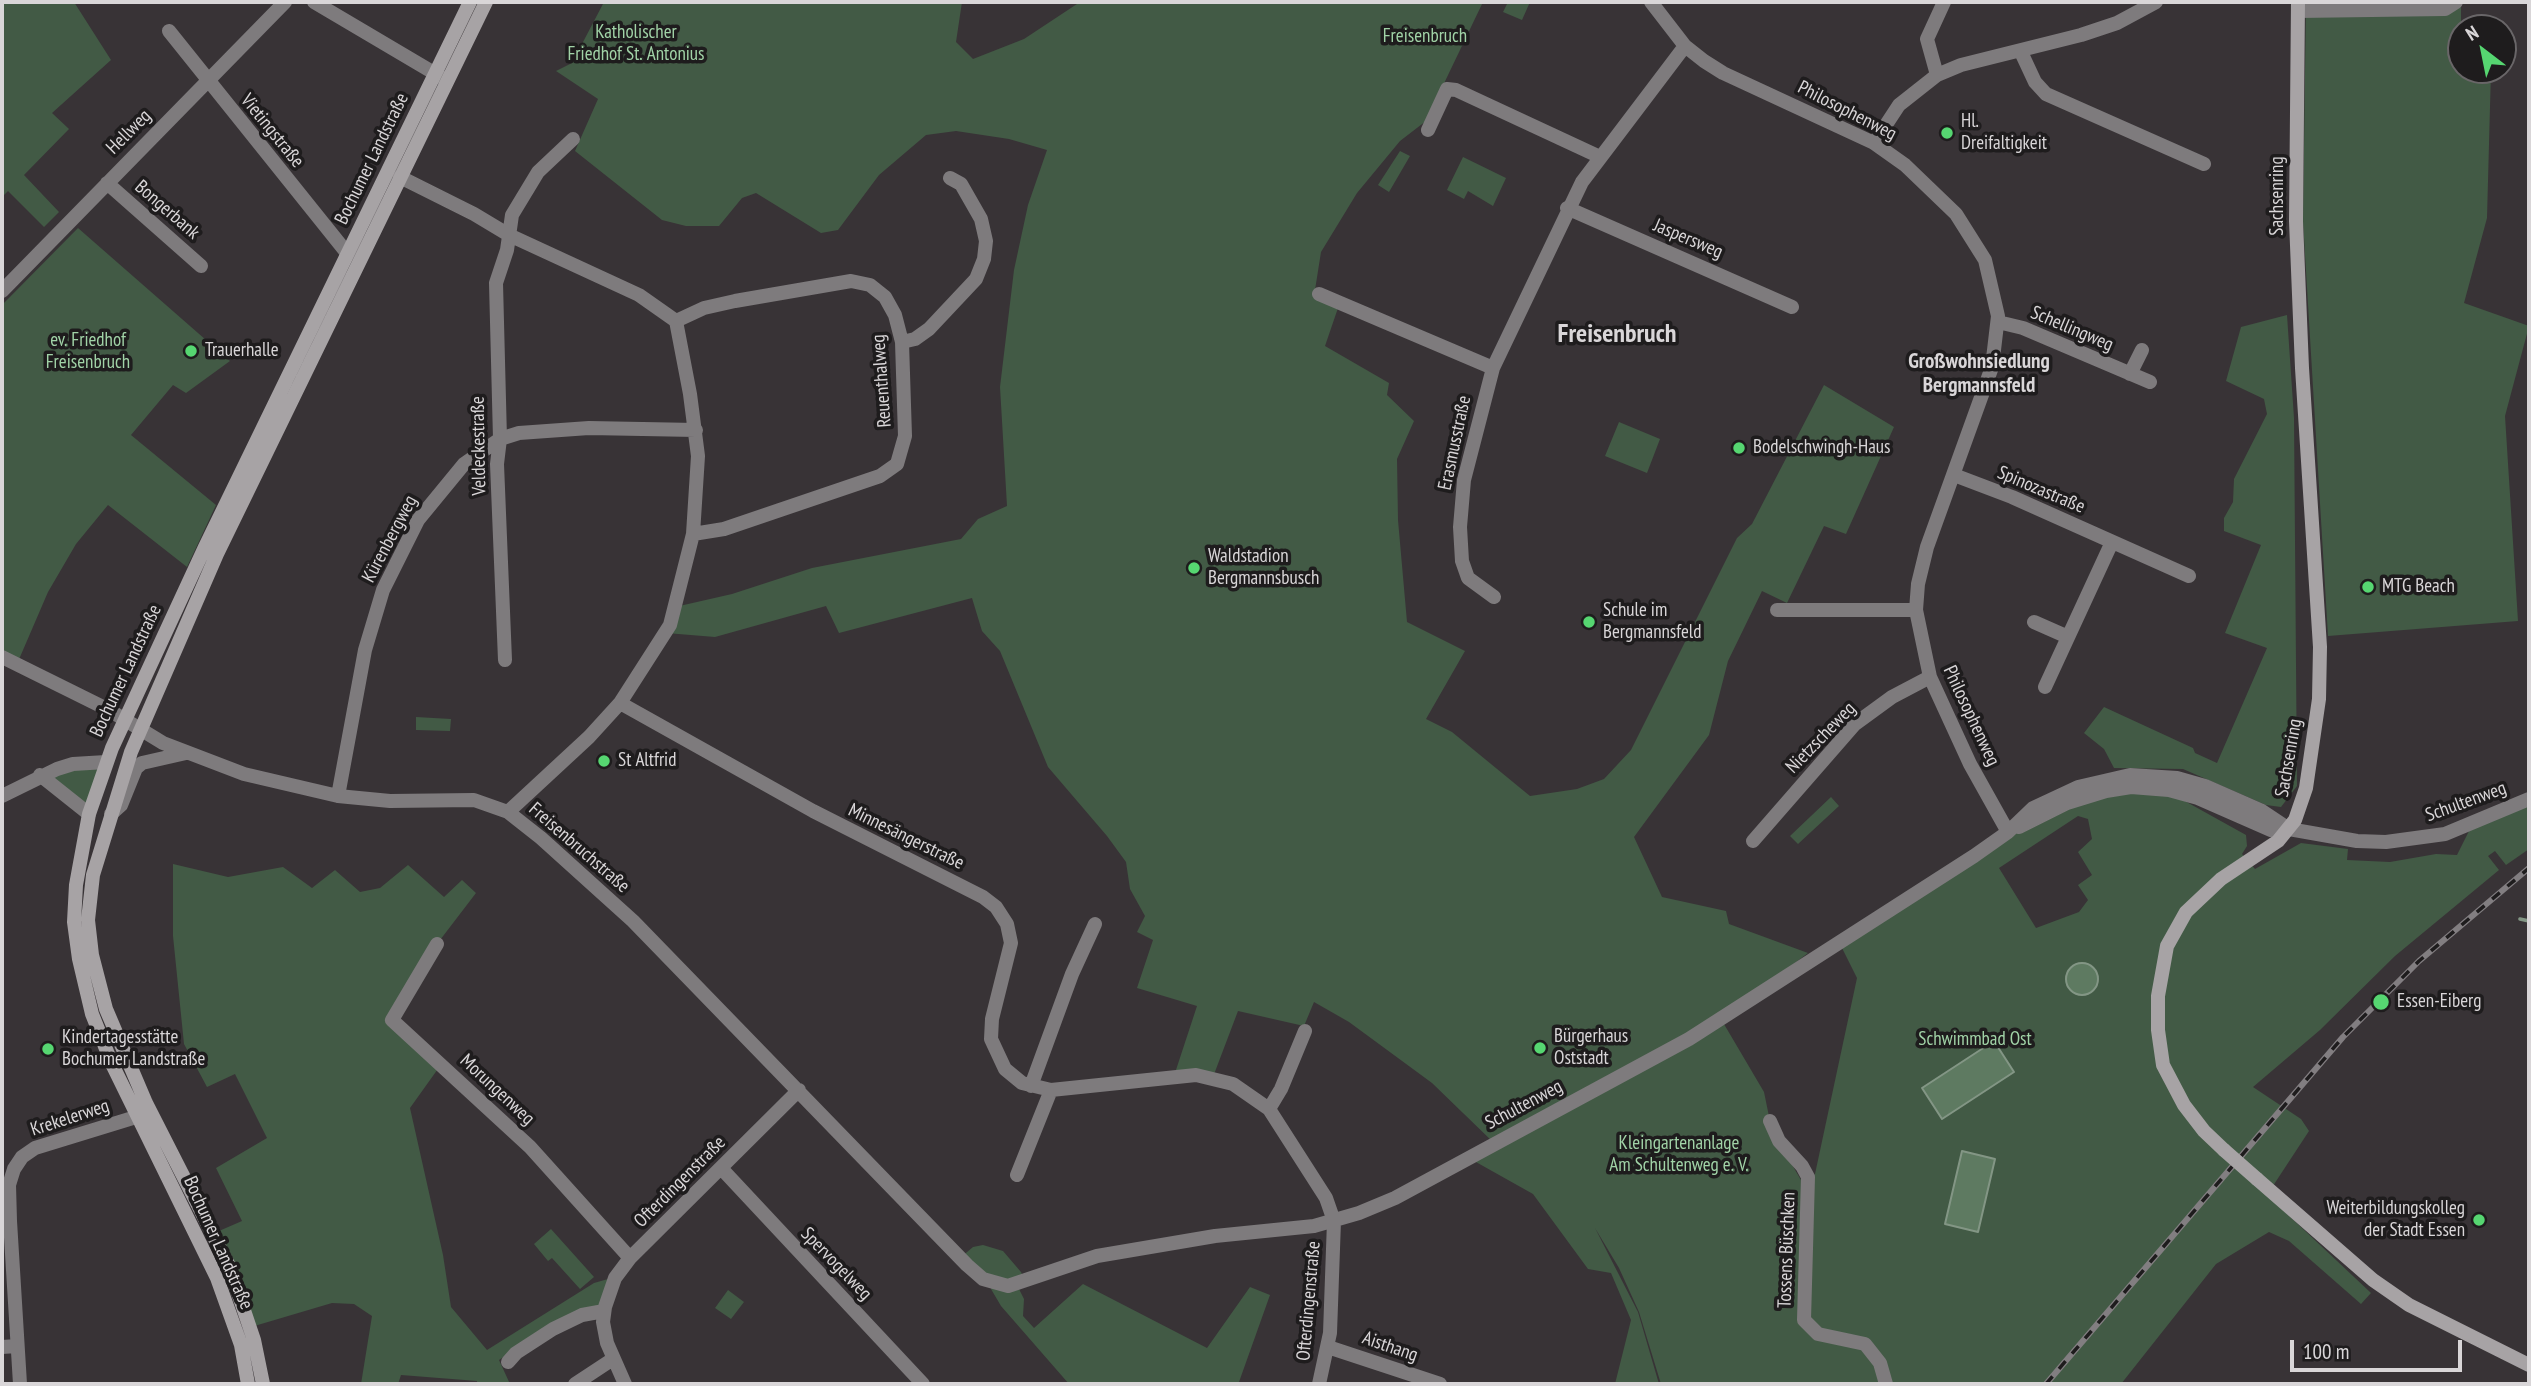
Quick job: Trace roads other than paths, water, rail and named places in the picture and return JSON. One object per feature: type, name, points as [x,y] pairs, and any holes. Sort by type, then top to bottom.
[{"type":"main road","name":"Bochumer Landstraße","points":[[263,1384],[254,1340],[229,1266],[151,1112],[111,1021],[92,955],[89,920],[93,875],[140,728],[217,554],[400,177],[470,2]]},
{"type":"main road","name":"Bochumer Landstraße","points":[[248,1384],[241,1345],[217,1278],[136,1117],[92,1014],[79,959],[75,898],[89,814],[106,762],[125,719],[347,253],[441,78],[486,2]]},
{"type":"main road","name":"Sachsenring","points":[[2298,6],[2296,221],[2320,693],[2306,788],[2289,829],[2264,851],[2221,879],[2186,912],[2175,929],[2161,972],[2158,1030],[2164,1065],[2184,1105],[2204,1131],[2224,1150],[2373,1280],[2403,1301],[2529,1365]]},
{"type":"street","name":"Hellweg","points":[[2,290],[285,2]]},
{"type":"street","points":[[314,2],[441,78]]},
{"type":"street","name":"Philosophenweg","points":[[1651,2],[1685,46],[1723,73],[1874,143],[1927,182],[1966,228],[1984,260],[1998,322],[1993,362],[1984,397],[1927,547],[1918,584],[1916,610],[1930,677],[1970,764],[2008,832]]},
{"type":"street","points":[[1937,75],[1927,39],[1944,2]]},
{"type":"street","points":[[1874,143],[1899,105],[1937,75],[1961,65],[2021,52],[2117,23],[2156,2]]},
{"type":"street","points":[[2298,6],[2445,9],[2456,2]]},
{"type":"street","name":"Vietingstraße","points":[[169,31],[347,253]]},
{"type":"street","name":"Erasmusstraße","points":[[1494,597],[1468,578],[1462,561],[1460,527],[1464,480],[1493,368],[1567,208],[1598,156],[1685,46]]},
{"type":"street","points":[[2021,52],[2035,82],[2046,94],[2204,164]]},
{"type":"street","points":[[1428,130],[1447,89],[1456,90],[1598,156]]},
{"type":"street","name":"Veldeckestraße","points":[[505,660],[498,464],[500,439],[496,283],[512,215],[538,172],[573,139]]},
{"type":"street","points":[[400,177],[509,235],[639,295],[677,321],[696,430],[698,456],[693,534],[670,625],[621,703],[589,737],[508,812]]},
{"type":"street","points":[[902,342],[915,339],[929,329],[976,279],[984,259],[986,241],[981,219],[961,184],[950,178]]},
{"type":"street","name":"Bongerbank","points":[[107,183],[201,266]]},
{"type":"street","name":"Jaspersweg","points":[[1567,208],[1792,307]]},
{"type":"street","name":"Reuenthalweg","points":[[677,321],[722,304],[851,281],[870,285],[885,297],[895,315],[902,342],[905,436],[897,464],[880,476],[724,529],[693,534]]},
{"type":"street","points":[[1319,294],[1493,368]]},
{"type":"street","name":"Schellingweg","points":[[1998,322],[2023,328],[2150,382]]},
{"type":"street","name":"Schellingweg","points":[[2130,374],[2143,350]]},
{"type":"street","name":"Kürenbergweg","points":[[338,796],[365,650],[383,590],[418,520],[464,464],[500,439],[519,433],[589,428],[696,430]]},
{"type":"street","name":"Spinozastraße","points":[[1954,475],[2189,576]]},
{"type":"street","points":[[2045,687],[2112,542]]},
{"type":"street","points":[[1777,610],[1916,610]]},
{"type":"street","points":[[2034,622],[2068,637]]},
{"type":"street","name":"Freisenbruchstraße","points":[[2,657],[189,753],[244,774],[338,796],[390,801],[474,800],[508,812],[633,921],[967,1265],[983,1279],[1008,1286]]},
{"type":"street","name":"Nietzscheweg","points":[[1752,841],[1855,724],[1892,697],[1930,677]]},
{"type":"street","name":"Minnesängerstraße","points":[[621,703],[813,811],[972,891],[996,907],[1007,924],[1011,943],[992,1019],[991,1039],[1005,1069],[1031,1086],[1051,1090],[1196,1075],[1233,1084],[1269,1109],[1326,1198],[1334,1222]]},
{"type":"street","name":"Bochumer Landstraße","points":[[110,815],[121,805],[136,768],[142,763],[168,755],[189,753]]},
{"type":"street","points":[[2,796],[40,775],[73,764],[106,762]]},
{"type":"street","points":[[40,775],[89,814]]},
{"type":"street","name":"Schultenweg","points":[[1008,1286],[1097,1256],[1334,1222],[1395,1198],[1677,1046],[2008,832],[2067,803],[2106,791],[2131,787],[2169,790],[2198,798],[2271,830],[2289,829],[2357,841],[2415,839],[2472,825],[2529,799]]},
{"type":"street","points":[[1031,1086],[1072,974],[1096,924]]},
{"type":"street","name":"Morungenweg","points":[[437,944],[392,1020],[533,1150],[630,1258]]},
{"type":"street","points":[[1269,1109],[1281,1089],[1305,1031]]},
{"type":"street","name":"Ofterdingenstraße","points":[[625,1384],[605,1333],[604,1311],[615,1278],[630,1258],[799,1090]]},
{"type":"street","points":[[1017,1175],[1051,1090]]},
{"type":"street","name":"Krekelerweg","points":[[20,1384],[9,1346],[9,1185],[14,1168],[22,1157],[35,1148],[151,1112]]},
{"type":"street","name":"Tossens Büschken","points":[[1770,1121],[1780,1141],[1808,1177],[1804,1320],[1818,1334],[1864,1344],[1880,1363],[1885,1384]]},
{"type":"street","name":"Spervogelweg","points":[[721,1168],[923,1384]]},
{"type":"street","name":"Ofterdingenstraße","points":[[1319,1384],[1328,1347],[1334,1285],[1334,1222]]},
{"type":"street","points":[[508,1362],[553,1329],[582,1315],[604,1311]]},
{"type":"street","name":"Aisthang","points":[[1328,1347],[1440,1384]]},
{"type":"street","points":[[575,1384],[613,1359]]},
{"type":"waterway","points":[[2520,919],[2529,921]]},
{"type":"railway","points":[[2046,1384],[2343,1037],[2419,961],[2529,868]]},
{"type":"place","name":"Hl. Dreifaltigkeit","points":[[1947,133]]},
{"type":"place","name":"Trauerhalle","points":[[191,351]]},
{"type":"place","name":"Bodelschwingh-Haus","points":[[1739,448]]},
{"type":"place","name":"Waldstadion Bergmannsbusch","points":[[1194,568]]},
{"type":"place","name":"MTG Beach","points":[[2368,587]]},
{"type":"place","name":"Schule im Bergmannsfeld","points":[[1589,622]]},
{"type":"place","name":"St Altfrid","points":[[604,761]]},
{"type":"place","name":"Essen-Eiberg","points":[[2381,1002]]},
{"type":"place","name":"Bürgerhaus Oststadt","points":[[1540,1048]]},
{"type":"place","name":"Kindertagesstätte Bochumer Landstraße","points":[[48,1049]]},
{"type":"place","name":"Weiterbildungskolleg der Stadt Essen","points":[[2479,1220]]},
{"type":"district","name":"Freisenbruch","points":[[1617,335]]},
{"type":"district","name":"Großwohnsiedlung Bergmannsfeld","points":[[1979,374]]},
{"type":"park label","name":"Katholischer Friedhof St. Antonius","points":[[636,44]]},
{"type":"park label","name":"ev. Friedhof Freisenbruch","points":[[88,352]]},
{"type":"park label","name":"Schwimmbad Ost","points":[[1975,1040]]},
{"type":"park label","name":"Kleingartenanlage Am Schultenweg e. V.","points":[[1679,1155]]}]
